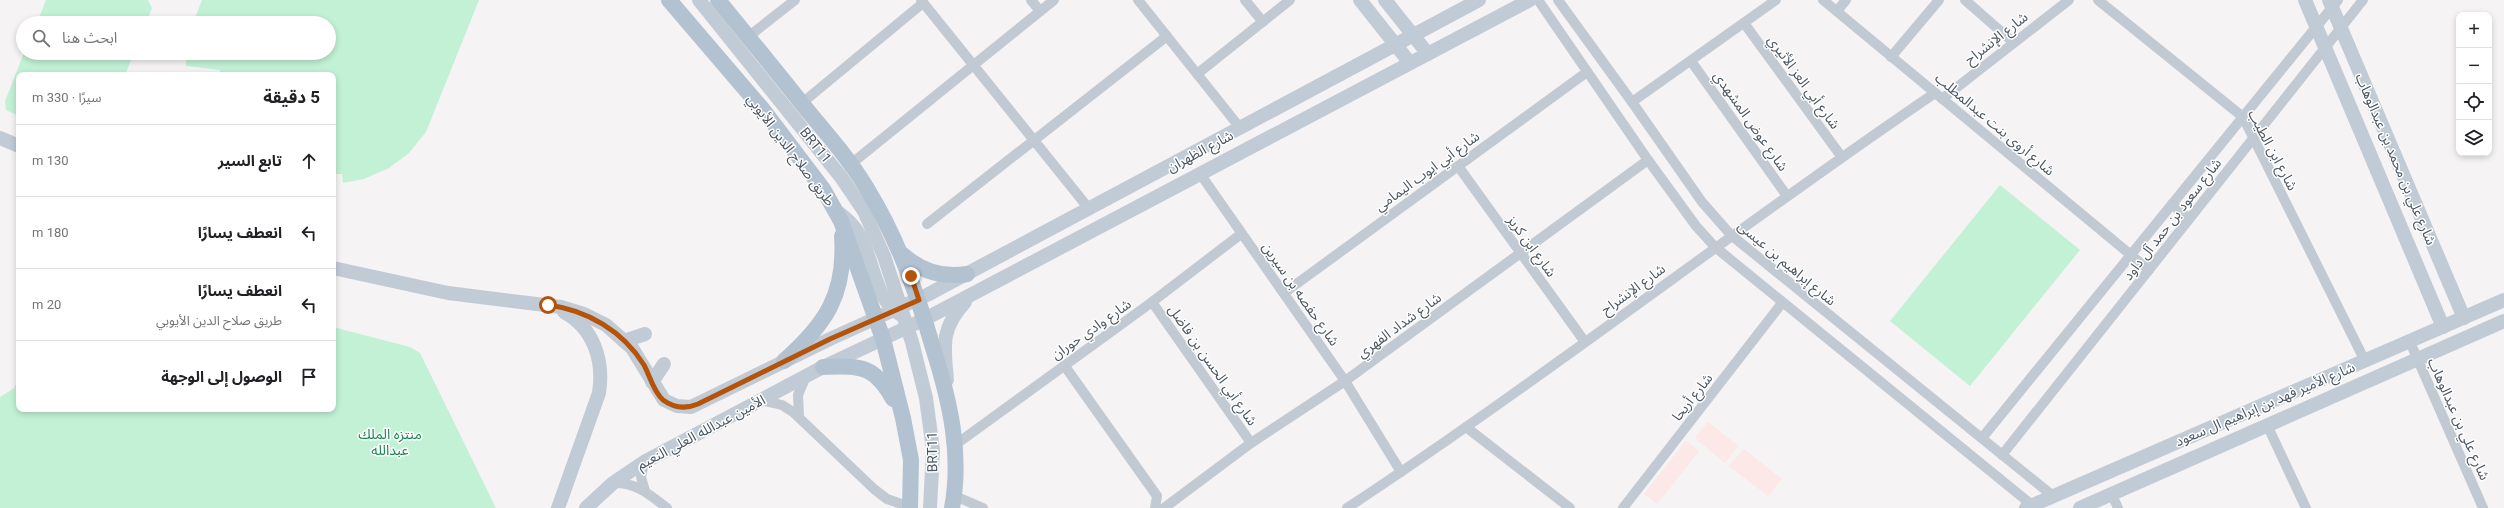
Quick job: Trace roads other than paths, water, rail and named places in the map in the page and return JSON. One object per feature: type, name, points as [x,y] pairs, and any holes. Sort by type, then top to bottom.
[{"type":"main road","name":"طريق صلاح الدين الأيوبي","points":[[669,0],[764,111],[823,189],[838,215],[883,339],[904,418],[912,460],[910,508]]},
{"type":"main road","name":"BRT11","points":[[699,0],[845,182],[864,211],[884,256],[902,316],[931,425],[933,450],[930,508]]},
{"type":"main road","points":[[718,0],[851,164],[877,206],[901,253],[919,300],[950,402]]},
{"type":"main road","points":[[1360,0],[1410,63]]},
{"type":"main road","points":[[1385,0],[1428,54]]},
{"type":"main road","name":"شارع الظهران","points":[[902,316],[919,300],[1090,210],[1479,0]]},
{"type":"main road","name":"شارع الظهران","points":[[902,316],[924,319],[1201,175],[1530,0]]},
{"type":"main road","points":[[2305,0],[2443,327]]},
{"type":"main road","name":"شارع علي بن محمد بن عبدالوهاب","points":[[2333,2],[2341,28],[2464,318]]},
{"type":"main road","points":[[0,138],[16,145]]},
{"type":"main road","points":[[838,215],[849,221],[860,235],[884,297],[902,316]]},
{"type":"main road","points":[[784,362],[813,334],[835,298],[842,265],[838,215]]},
{"type":"main road","points":[[901,253],[920,268],[931,273],[955,276],[967,274]]},
{"type":"main road","points":[[336,269],[462,295],[548,305],[584,314],[606,325],[624,341],[643,364],[659,395],[670,404],[691,407],[875,318],[902,316]]},
{"type":"main road","points":[[953,502],[955,445],[943,342],[954,313],[972,294]]},
{"type":"main road","name":"شارع الأمير فهد بن إبراهيم ال سعود","points":[[2029,507],[2504,300]]},
{"type":"main road","points":[[548,305],[571,316],[584,328],[594,344],[601,368],[599,393],[558,508]]},
{"type":"main road","name":"الأمين عبدالله العلي النعيم","points":[[586,508],[613,483],[644,462],[823,367],[883,339],[902,316]]},
{"type":"main road","name":"شارع الأمير فهد بن إبراهيم ال سعود","points":[[2080,508],[2268,427],[2504,321]]},
{"type":"main road","points":[[624,341],[645,334]]},
{"type":"main road","points":[[652,382],[664,364]]},
{"type":"main road","points":[[823,367],[856,366],[876,375],[887,388],[904,418]]},
{"type":"street","points":[[748,37],[795,0]]},
{"type":"street","points":[[1031,0],[1040,11]]},
{"type":"street","points":[[851,164],[1054,0]]},
{"type":"street","points":[[1138,0],[1241,129]]},
{"type":"street","points":[[1245,0],[1262,22]]},
{"type":"street","points":[[1197,74],[1290,0]]},
{"type":"street","points":[[1538,0],[1648,160],[1696,226],[1715,247],[2029,507]]},
{"type":"street","name":"شارع إبراهيم بن عيسى","points":[[1558,0],[1702,202],[1731,235],[2053,496]]},
{"type":"street","points":[[1632,102],[1691,62],[1776,0]]},
{"type":"street","name":"شارع أروى بنت عبدالمطلب","points":[[1823,0],[2149,270]]},
{"type":"street","points":[[1837,11],[1846,0]]},
{"type":"street","points":[[1891,57],[1939,0]]},
{"type":"street","points":[[1965,0],[2013,42]]},
{"type":"street","name":"شارع الإنشراح","points":[[1347,508],[1466,427],[1842,156],[1938,96],[2069,0]]},
{"type":"street","name":"شارع ابن الطيب","points":[[2098,0],[2243,117],[2365,361]]},
{"type":"street","name":"شارع سعود بن حمد آل داود","points":[[2002,455],[2363,0]]},
{"type":"street","points":[[802,103],[922,1],[1090,210]]},
{"type":"street","points":[[1982,438],[2316,27],[2333,2]]},
{"type":"street","name":"شارع أبي العز الأثيري","points":[[1744,23],[1842,156]]},
{"type":"street","points":[[928,224],[1167,36]]},
{"type":"street","name":"شارع عوض المشهدي","points":[[1691,62],[1787,196]]},
{"type":"street","name":"شارع أبي ايوب اليمامي","points":[[1284,293],[1587,72]]},
{"type":"street","name":"شارع شداد الفهري","points":[[1164,508],[1251,443],[1345,381],[1520,255],[1648,160]]},
{"type":"street","name":"شارع ابن كريز","points":[[1458,166],[1520,255],[1585,342]]},
{"type":"street","name":"شارع حفصه بن سيرين","points":[[1201,175],[1345,381],[1401,472]]},
{"type":"street","points":[[2172,204],[2189,219]]},
{"type":"street","name":"شارع وادي حوران","points":[[955,445],[1152,302],[1242,234]]},
{"type":"street","name":"شارع أبي الحسن بن فاضل","points":[[1152,302],[1251,443]]},
{"type":"street","name":"شارع أريحا","points":[[1623,508],[1782,303]]},
{"type":"street","name":"شارع علي بن عبدالوهاب","points":[[2410,342],[2480,507]]},
{"type":"street","points":[[1064,365],[1157,496],[1155,508]]},
{"type":"street","points":[[799,416],[798,395],[806,376]]},
{"type":"street","points":[[761,400],[782,405],[799,416],[874,489],[887,499],[910,508]]},
{"type":"street","points":[[1466,427],[1570,508]]},
{"type":"street","points":[[2268,427],[2306,508]]},
{"type":"street","points":[[644,462],[641,477],[645,491]]},
{"type":"street","points":[[613,483],[633,485],[645,491],[667,508]]},
{"type":"street","points":[[2112,494],[2118,508]]},
{"type":"street","points":[[953,502],[983,508]]},
{"type":"park label","name":"منتزه الملك عبدالله","points":[[390,442]]}]
